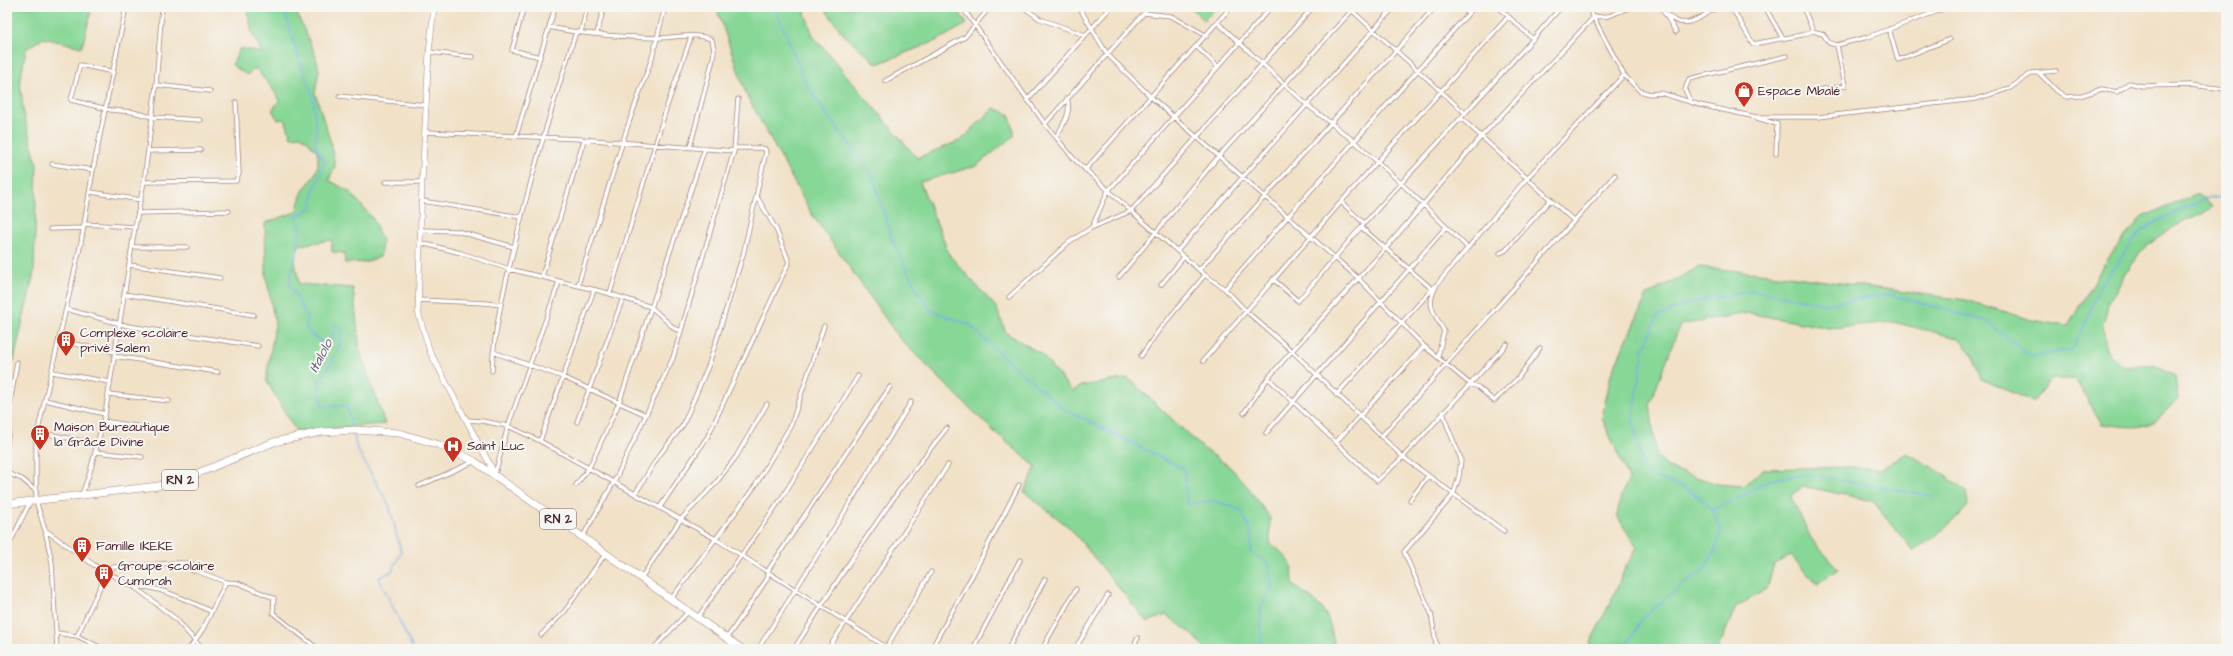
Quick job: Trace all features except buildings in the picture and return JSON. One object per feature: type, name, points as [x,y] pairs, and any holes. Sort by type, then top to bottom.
[{"type":"highway","name":"RN 2","points":[[7,504],[158,486],[186,478],[274,442],[306,434],[347,430],[399,434],[424,439],[474,461],[495,474],[742,649]]},
{"type":"street","points":[[7,549],[33,501],[38,432],[60,341],[91,192],[93,170],[107,109],[126,7]]},
{"type":"street","points":[[82,495],[96,452],[105,414],[124,294],[130,266],[135,227],[139,213],[156,85],[162,7]]},
{"type":"street","points":[[434,7],[429,52],[422,182],[421,243],[417,300],[421,325],[430,352],[495,474]]},
{"type":"street","points":[[524,7],[512,50],[540,57]]},
{"type":"street","points":[[516,136],[555,7]]},
{"type":"street","points":[[581,32],[587,7]]},
{"type":"street","points":[[597,33],[604,7]]},
{"type":"street","points":[[578,285],[622,143],[652,58],[665,7]]},
{"type":"street","points":[[962,7],[974,27],[1066,152],[1108,191],[1199,270],[1225,289],[1246,311],[1292,351],[1336,395],[1403,457],[1504,531]]},
{"type":"street","points":[[885,82],[965,37],[990,7]]},
{"type":"street","points":[[1023,7],[1036,17],[1085,35]]},
{"type":"street","points":[[1079,7],[1107,54],[1151,97],[1358,278],[1424,346],[1446,362],[1470,384],[1478,388],[1494,401],[1518,378],[1540,348]]},
{"type":"street","points":[[1027,100],[1111,7]]},
{"type":"street","points":[[1085,170],[1207,36],[1217,22],[1231,7]]},
{"type":"street","points":[[1092,228],[1108,191],[1174,118],[1238,42],[1271,7]]},
{"type":"street","points":[[1009,297],[1069,242],[1092,228],[1131,211],[1313,7]]},
{"type":"street","points":[[1348,7],[1353,9],[1465,113]]},
{"type":"street","points":[[1177,250],[1243,178],[1306,104],[1394,7]]},
{"type":"street","points":[[1199,270],[1435,7]]},
{"type":"street","points":[[1225,289],[1287,216],[1419,71],[1474,7]]},
{"type":"street","points":[[1498,7],[1533,39]]},
{"type":"street","points":[[1273,279],[1298,301],[1333,257],[1561,7]]},
{"type":"street","points":[[1588,7],[1624,75],[1640,91],[1650,94],[1661,93],[1692,103],[1756,117],[1777,124],[1776,154]]},
{"type":"street","points":[[1244,413],[1268,378],[1386,248],[1481,137],[1594,17],[1610,16],[1631,7]]},
{"type":"street","points":[[1661,7],[1676,32]]},
{"type":"street","points":[[1666,14],[1677,23],[1684,23],[1718,7]]},
{"type":"street","points":[[1729,7],[1735,13],[1752,44],[1783,39],[1813,31],[1823,34],[1829,43],[1837,45],[1889,29],[1949,7]]},
{"type":"street","points":[[1765,7],[1783,39]]},
{"type":"street","points":[[1803,7],[1813,31]]},
{"type":"street","points":[[1932,7],[1934,12]]},
{"type":"street","points":[[1119,277],[1218,157],[1353,9]]},
{"type":"street","points":[[1045,124],[1146,12],[1171,16],[1207,36]]},
{"type":"street","points":[[1203,360],[1376,162],[1508,17]]},
{"type":"street","points":[[1217,22],[1306,104],[1354,141],[1401,183],[1468,248]]},
{"type":"street","points":[[549,27],[576,32],[657,38],[691,37],[708,38],[712,40],[714,50],[690,147]]},
{"type":"street","points":[[1889,29],[1898,60],[1950,39]]},
{"type":"street","points":[[492,371],[493,352],[501,305],[521,217],[542,137],[576,32]]},
{"type":"street","points":[[610,294],[657,144],[667,106],[691,37]]},
{"type":"street","points":[[1809,91],[1845,86],[1837,45]]},
{"type":"street","points":[[1197,47],[1218,67]]},
{"type":"street","points":[[429,52],[473,57]]},
{"type":"street","points":[[1692,103],[1687,97],[1686,90],[1689,79],[1787,56]]},
{"type":"street","points":[[114,72],[80,65],[71,100],[107,109],[133,112],[152,117],[200,120]]},
{"type":"street","points":[[1756,117],[1818,118],[1976,99],[2006,90],[2030,73],[2056,71]]},
{"type":"street","points":[[2039,73],[2057,91],[2066,97],[2079,96],[2102,89],[2117,92],[2129,83],[2142,86],[2190,85],[2226,89]]},
{"type":"street","points":[[1336,395],[1438,283],[1527,178],[1624,75]]},
{"type":"street","points":[[156,85],[210,91]]},
{"type":"street","points":[[339,96],[426,105]]},
{"type":"street","points":[[1056,137],[1068,115],[1069,106],[1067,98]]},
{"type":"street","points":[[583,536],[614,482],[673,358],[680,330],[735,149],[738,99]]},
{"type":"street","points":[[144,182],[236,182],[239,174],[236,102]]},
{"type":"street","points":[[1461,118],[1574,221]]},
{"type":"street","points":[[425,132],[542,137],[706,148],[765,149],[765,166],[743,255],[709,364],[683,425],[658,457],[635,494]]},
{"type":"street","points":[[542,276],[584,140]]},
{"type":"street","points":[[576,485],[589,468],[619,403],[706,148]]},
{"type":"street","points":[[148,151],[201,150]]},
{"type":"street","points":[[52,164],[93,170]]},
{"type":"street","points":[[1381,437],[1446,362],[1615,175]]},
{"type":"street","points":[[385,182],[422,182]]},
{"type":"street","points":[[91,192],[141,200]]},
{"type":"street","points":[[660,507],[708,436],[789,262],[776,229],[757,197]]},
{"type":"street","points":[[1500,253],[1506,250],[1551,199]]},
{"type":"street","points":[[422,201],[521,217]]},
{"type":"street","points":[[1341,202],[1364,223]]},
{"type":"street","points":[[139,213],[229,211]]},
{"type":"street","points":[[50,229],[83,226],[135,227]]},
{"type":"street","points":[[1361,227],[1432,289]]},
{"type":"street","points":[[1266,433],[1446,227]]},
{"type":"street","points":[[421,230],[457,231],[514,247]]},
{"type":"street","points":[[421,243],[461,253],[509,269],[542,276],[559,282],[578,285],[651,307],[675,329],[680,330]]},
{"type":"street","points":[[132,247],[187,247]]},
{"type":"street","points":[[1161,285],[1184,257]]},
{"type":"street","points":[[130,266],[220,278]]},
{"type":"street","points":[[1141,356],[1159,330],[1205,275]]},
{"type":"street","points":[[495,474],[508,426],[559,282]]},
{"type":"street","points":[[1438,283],[1432,294],[1431,304],[1434,315],[1444,331],[1438,356]]},
{"type":"street","points":[[540,441],[594,290]]},
{"type":"street","points":[[124,294],[254,315]]},
{"type":"street","points":[[577,422],[591,390],[623,298]]},
{"type":"street","points":[[417,300],[501,305]]},
{"type":"street","points":[[66,309],[119,324],[258,346]]},
{"type":"street","points":[[671,599],[714,538],[761,477],[791,425],[824,326]]},
{"type":"street","points":[[60,341],[114,354],[218,372]]},
{"type":"street","points":[[1268,378],[1377,481],[1403,457],[1507,344]]},
{"type":"street","points":[[1336,442],[1424,346]]},
{"type":"street","points":[[493,352],[563,377],[646,415]]},
{"type":"street","points":[[7,444],[10,419],[8,414],[17,362]]},
{"type":"street","points":[[52,372],[110,382]]},
{"type":"street","points":[[698,618],[781,499],[858,376]]},
{"type":"street","points":[[727,638],[767,579],[768,573],[890,387]]},
{"type":"street","points":[[108,394],[169,401]]},
{"type":"street","points":[[45,400],[105,414]]},
{"type":"street","points":[[758,649],[842,516],[911,402]]},
{"type":"street","points":[[641,578],[680,519],[714,484],[736,457],[767,404]]},
{"type":"street","points":[[1437,649],[1431,613],[1404,552],[1453,495],[1460,470],[1461,459],[1443,412]]},
{"type":"street","points":[[466,420],[482,421],[508,426],[540,441],[714,538],[820,607],[887,648],[931,572]]},
{"type":"street","points":[[103,421],[161,430]]},
{"type":"street","points":[[794,649],[861,543],[947,428]]},
{"type":"street","points":[[38,432],[98,444]]},
{"type":"street","points":[[96,452],[142,457]]},
{"type":"street","points":[[419,486],[474,461]]},
{"type":"street","points":[[828,649],[948,465]]},
{"type":"street","points":[[7,473],[22,479],[35,490]]},
{"type":"street","points":[[1410,500],[1428,476]]},
{"type":"street","points":[[931,649],[972,576],[1019,485]]},
{"type":"street","points":[[33,501],[45,530],[52,563],[52,585],[57,633],[57,649]]},
{"type":"street","points":[[45,530],[100,568],[136,588],[176,620],[202,649]]},
{"type":"street","points":[[541,635],[565,611],[606,553]]},
{"type":"street","points":[[973,649],[1020,560]]},
{"type":"street","points":[[100,568],[191,563],[194,566],[193,571]]},
{"type":"street","points":[[175,564],[226,582],[238,583],[274,598],[273,613],[318,649]]},
{"type":"street","points":[[77,636],[107,572]]},
{"type":"street","points":[[1008,649],[1045,579]]},
{"type":"street","points":[[189,649],[203,630],[210,612],[226,582]]},
{"type":"street","points":[[136,588],[141,586],[153,589],[210,612]]},
{"type":"street","points":[[1042,649],[1076,589]]},
{"type":"street","points":[[1075,649],[1108,595]]},
{"type":"street","points":[[660,649],[654,647],[689,611]]},
{"type":"street","points":[[57,633],[77,636],[104,649]]},
{"type":"street","points":[[1132,649],[1138,638]]},
{"type":"street","points":[[7,644],[8,649]]},
{"type":"green space","points":[[7,7],[92,7],[82,47],[43,38],[26,49],[20,81],[24,116],[37,164],[34,272],[14,360],[7,367]]},
{"type":"green space","points":[[246,7],[294,7],[315,54],[319,70],[315,93],[331,143],[335,166],[329,180],[350,192],[373,219],[382,241],[380,257],[367,262],[345,263],[344,253],[332,252],[332,240],[299,245],[295,260],[299,284],[353,288],[360,352],[385,424],[296,431],[266,380],[275,324],[266,276],[265,223],[296,212],[303,191],[316,172],[318,156],[316,149],[301,136],[291,137],[285,119],[278,120],[272,110],[279,101],[277,96],[256,68],[247,75],[232,65],[240,48],[262,53],[252,32]]},
{"type":"green space","points":[[716,7],[803,7],[813,36],[917,158],[961,140],[994,108],[1009,114],[1015,135],[976,166],[920,182],[950,256],[996,307],[1006,333],[1041,354],[1072,391],[1082,386],[1128,378],[1203,448],[1230,467],[1247,486],[1270,518],[1270,543],[1282,552],[1289,560],[1292,570],[1293,585],[1319,605],[1327,617],[1335,649],[1206,649],[1191,633],[1166,615],[1147,622],[1070,528],[1024,492],[1036,467],[989,427],[900,339],[811,213],[747,96]]},
{"type":"green space","points":[[824,7],[956,7],[967,24],[936,41],[877,64],[842,33]]},
{"type":"green space","points":[[1190,7],[1217,7],[1204,20]]},
{"type":"green space","points":[[2198,194],[2213,207],[2170,229],[2140,252],[2109,301],[2103,325],[2106,350],[2123,367],[2154,365],[2175,376],[2178,398],[2160,417],[2145,425],[2128,427],[2102,424],[2075,379],[2051,379],[2033,402],[1982,379],[1971,353],[1958,338],[1893,322],[1829,328],[1748,313],[1680,325],[1650,404],[1656,454],[1668,468],[1718,484],[1744,486],[1763,469],[1846,467],[1881,469],[1907,453],[1944,474],[1966,492],[1968,506],[1949,525],[1914,552],[1873,501],[1803,486],[1791,497],[1811,538],[1838,569],[1817,584],[1791,556],[1774,564],[1767,589],[1736,607],[1718,649],[1587,649],[1614,595],[1625,568],[1637,548],[1617,516],[1621,495],[1629,479],[1602,418],[1611,374],[1647,295],[1699,267],[1788,276],[1966,300],[2031,320],[2068,326],[2110,254],[2142,217]]},
{"type":"waterway","name":"Italolo","points":[[280,7],[286,16],[299,60],[313,96],[316,129],[315,146],[325,162],[314,190],[311,208],[296,216],[300,226],[299,244],[289,283],[307,317],[306,328],[311,335],[327,344],[333,336],[335,324],[342,330],[340,344],[337,351],[331,364],[319,382],[322,406],[347,406],[352,428]]},
{"type":"waterway","points":[[775,7],[805,81],[822,108],[871,172],[893,242],[918,292],[931,310],[970,325],[1007,360],[1064,409],[1184,469],[1187,504],[1215,501],[1241,510],[1252,534],[1251,552],[1269,564],[1272,586],[1261,607],[1261,649]]},
{"type":"waterway","points":[[1624,649],[1643,618],[1673,592],[1703,571],[1715,551],[1721,529],[1712,510],[1699,497],[1681,486],[1651,476],[1644,470],[1633,422],[1643,351],[1657,317],[1689,303],[1751,290],[1825,304],[1889,294],[1986,321],[2031,356],[2071,350],[2086,323],[2098,288],[2140,232],[2159,220],[2202,200],[2226,196]]},
{"type":"waterway","name":"Italolo","points":[[353,433],[357,449],[389,505],[401,552],[392,571],[379,578],[413,649]]},
{"type":"waterway","points":[[1712,510],[1741,497],[1769,480],[1806,474],[1934,496]]},
{"type":"place","name":"Espace Mbalé","points":[[1744,108]]},
{"type":"place","name":"Complexe scolaire privé Salem","points":[[66,357]]},
{"type":"place","name":"Maison Bureautique la Grâce Divine","points":[[40,451]]},
{"type":"place","name":"Saint Luc","points":[[453,463]]},
{"type":"place","name":"Famille IKEKE","points":[[82,563]]},
{"type":"place","name":"Groupe scolaire Cumorah","points":[[104,590]]}]
